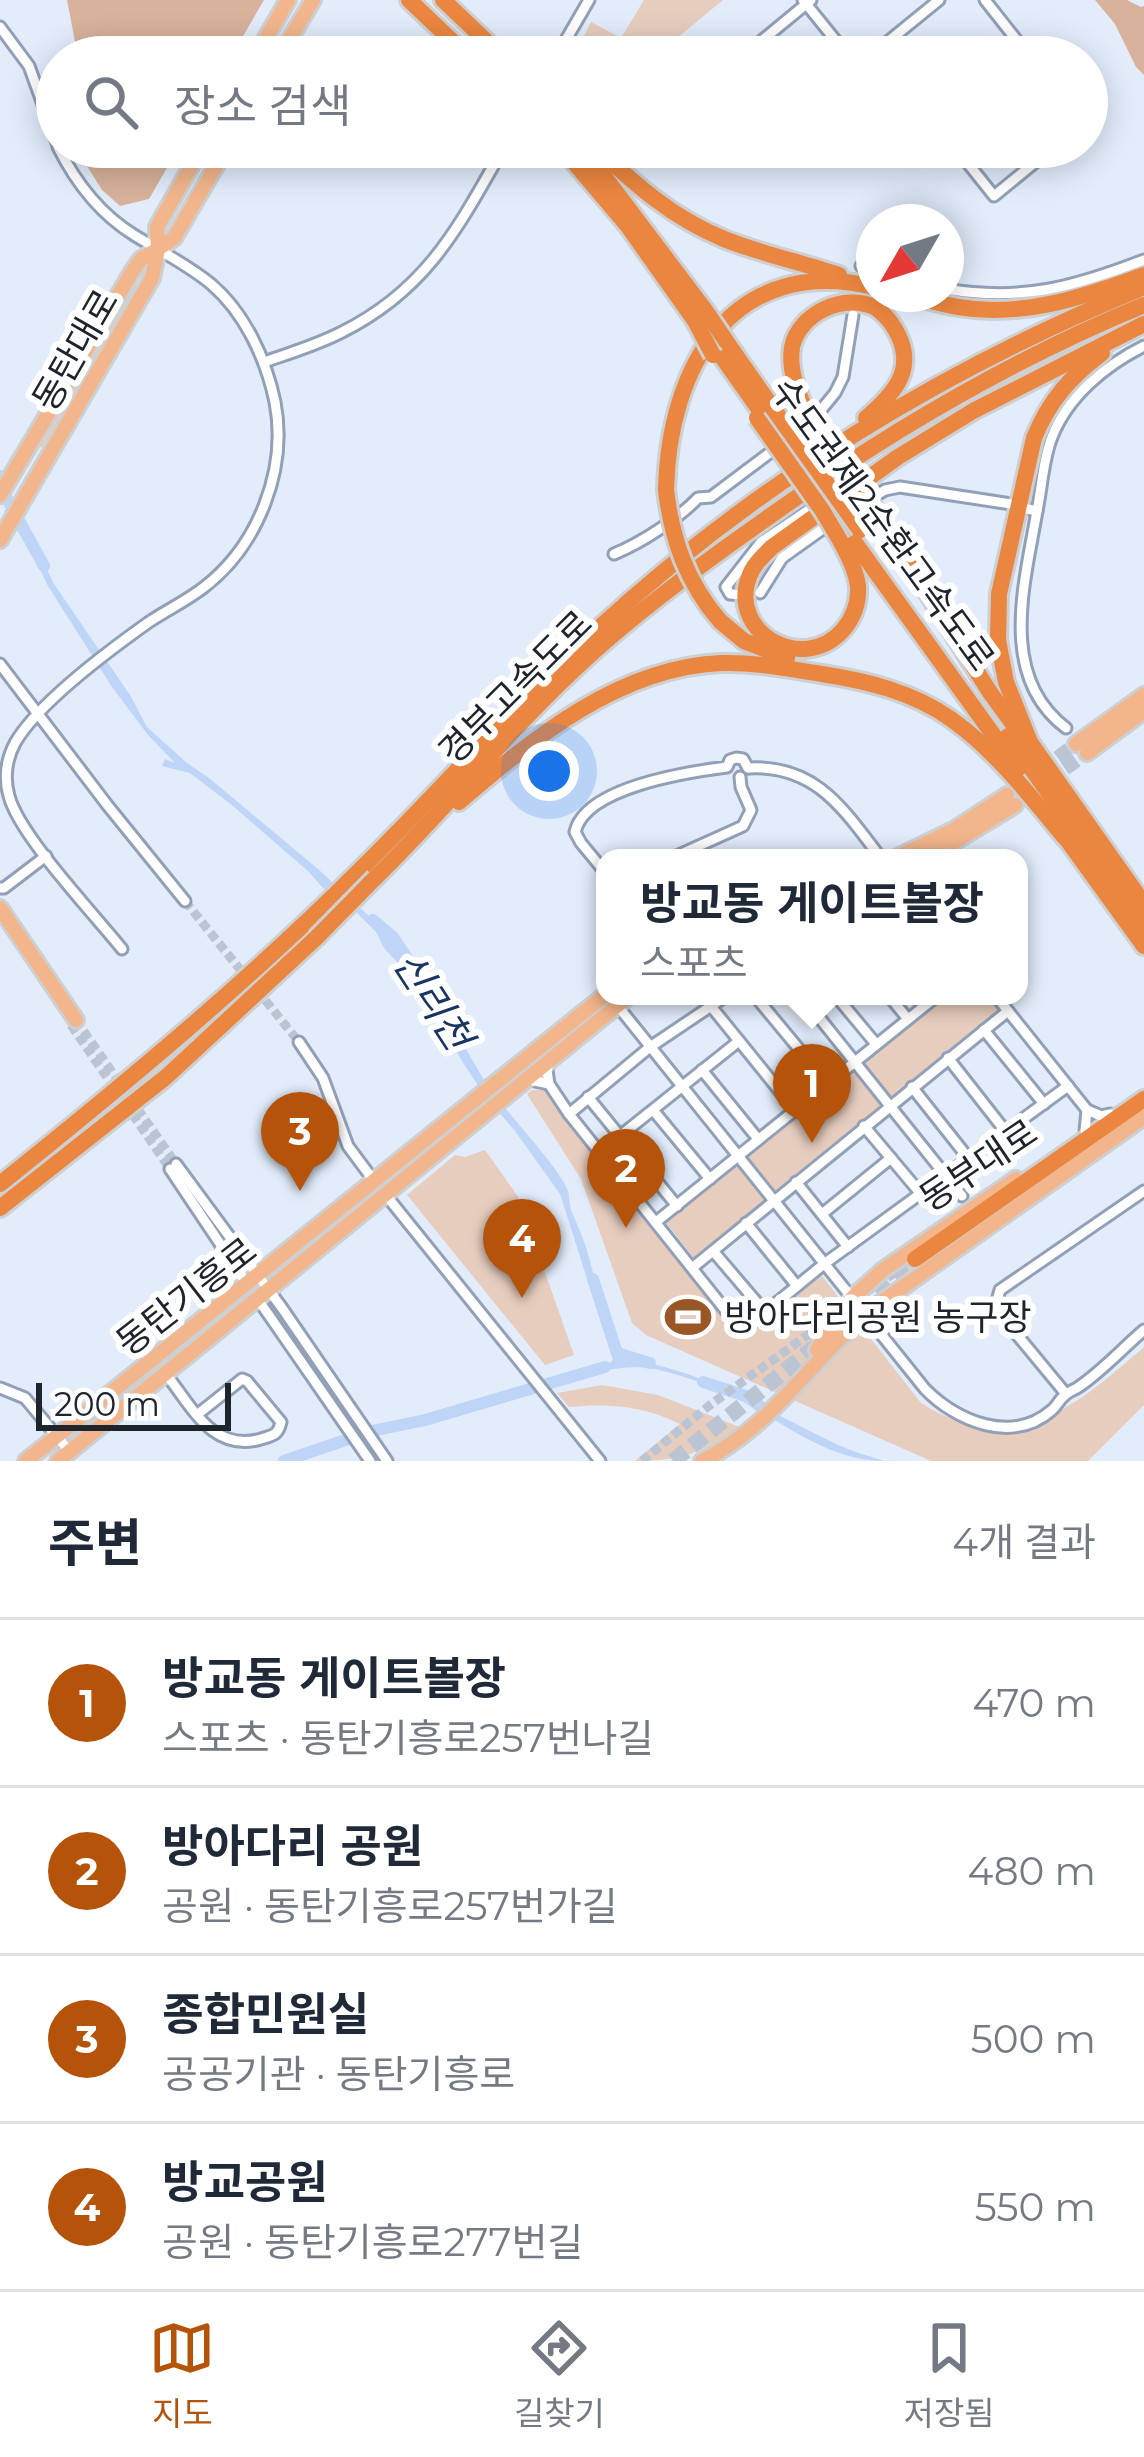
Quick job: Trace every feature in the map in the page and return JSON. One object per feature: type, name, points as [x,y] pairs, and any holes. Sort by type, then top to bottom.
[{"type":"highway","points":[[410,0],[448,36]]},
{"type":"highway","points":[[443,0],[481,36]]},
{"type":"highway","points":[[579,168],[700,315]]},
{"type":"highway","points":[[597,168],[700,315],[822,510],[850,536],[858,602],[849,623],[821,646],[786,648],[761,633],[746,604],[747,581],[772,547],[898,457],[973,411],[1144,324]]},
{"type":"highway","points":[[618,168],[646,194],[692,224],[745,247],[856,281]]},
{"type":"highway","points":[[964,308],[1022,308],[1077,299],[1144,275]]},
{"type":"highway","points":[[856,283],[807,280],[751,301],[716,331],[700,354],[670,429],[666,490],[678,550],[700,597],[744,641],[908,695],[952,719],[980,743],[1065,838]]},
{"type":"highway","name":"경부고속도로","points":[[0,1208],[166,1077],[369,873],[505,719],[603,624],[709,536],[874,421],[1004,351],[1144,287]]},
{"type":"highway","points":[[819,456],[874,412],[902,376],[903,346],[889,320],[876,308],[843,303],[821,310],[805,323],[794,340],[791,360],[802,402],[816,428],[875,509],[989,691],[1051,773]]},
{"type":"highway","name":"경부고속도로","points":[[369,873],[408,846],[567,676],[705,562],[824,477],[946,401],[1144,305]]},
{"type":"highway","points":[[1144,324],[1081,369],[1052,400],[1034,438],[999,594],[998,640],[1006,682],[1030,742],[1144,904]]},
{"type":"highway","name":"수도권제2순환고속도로","points":[[850,536],[1144,946]]},
{"type":"highway","name":"수도권제2순환고속도로","points":[[850,536],[1144,926]]},
{"type":"highway","points":[[408,846],[537,740],[615,690],[655,674],[702,665],[747,664],[837,676],[908,695]]},
{"type":"highway","name":"경부고속도로","points":[[0,1184],[310,931]]},
{"type":"highway","name":"동부대로","points":[[915,1263],[1144,1108]]},
{"type":"main road","points":[[267,36],[288,0]]},
{"type":"main road","points":[[292,36],[313,0]]},
{"type":"main road","name":"동탄대로","points":[[0,540],[152,278],[157,227],[190,168]]},
{"type":"main road","name":"동탄대로","points":[[0,495],[132,272],[142,259],[174,238],[214,168]]},
{"type":"main road","points":[[182,224],[173,210],[186,175]]},
{"type":"main road","points":[[130,316],[141,284],[132,272]]},
{"type":"main road","points":[[1144,695],[1082,748],[1144,711]]},
{"type":"main road","points":[[914,849],[1011,800],[941,849]]},
{"type":"main road","points":[[0,908],[74,1022],[0,925]]},
{"type":"main road","name":"동탄기흥로","points":[[26,1461],[257,1287],[607,1005]]},
{"type":"main road","name":"동탄기흥로","points":[[517,1079],[551,1058],[608,1005]]},
{"type":"main road","name":"동부대로","points":[[803,1376],[852,1298],[883,1270],[915,1263],[957,1220],[1144,1089]]},
{"type":"main road","points":[[702,1461],[754,1428],[843,1333],[870,1320],[915,1263]]},
{"type":"main road","name":"동탄기흥로","points":[[64,1456],[165,1373],[257,1287]]},
{"type":"street","points":[[569,36],[590,0]]},
{"type":"street","points":[[895,36],[940,0]]},
{"type":"street","points":[[985,0],[1013,36]]},
{"type":"street","points":[[766,36],[807,1],[833,36]]},
{"type":"street","points":[[0,27],[29,66],[36,85]]},
{"type":"street","points":[[69,168],[97,205],[197,274],[242,319],[264,362],[278,440],[272,482],[256,524],[236,556],[215,578],[70,684],[14,747],[7,770],[12,806],[122,949]]},
{"type":"street","points":[[264,362],[343,332],[408,288],[445,248],[492,168]]},
{"type":"street","points":[[972,168],[994,196],[1028,168]]},
{"type":"street","points":[[964,292],[1047,292],[1144,260]]},
{"type":"street","points":[[614,554],[637,544],[698,498],[711,497],[812,421],[840,386],[853,315]]},
{"type":"street","points":[[1066,728],[1043,706],[1032,686],[1021,641],[1033,510],[1050,441],[1062,416],[1105,370],[1144,346]]},
{"type":"street","points":[[760,593],[782,559],[885,490],[914,488],[1011,504]]},
{"type":"street","points":[[744,595],[730,594],[725,587],[754,549],[813,507]]},
{"type":"street","points":[[0,664],[185,901]]},
{"type":"street","points":[[692,849],[742,826],[751,810],[744,773],[743,759],[736,758],[730,760],[731,775],[744,773],[768,767],[799,776],[833,797],[874,849]]},
{"type":"street","points":[[596,862],[575,832],[583,814],[617,794],[671,774],[728,767]]},
{"type":"street","points":[[0,888],[46,856]]},
{"type":"street","points":[[620,1005],[925,1389],[967,1420],[997,1426],[1024,1424],[1050,1412],[1144,1330]]},
{"type":"street","points":[[569,1114],[710,1005],[794,1110]]},
{"type":"street","points":[[762,1005],[827,1083]]},
{"type":"street","points":[[809,1005],[962,1196],[984,1201]]},
{"type":"street","points":[[844,1005],[876,1044]]},
{"type":"street","points":[[896,1005],[908,1019]]},
{"type":"street","points":[[656,1222],[926,1005]]},
{"type":"street","points":[[1003,1005],[1087,1110],[1110,1114]]},
{"type":"street","points":[[692,1268],[1008,1011]]},
{"type":"street","points":[[984,1030],[1044,1105]]},
{"type":"street","points":[[620,1136],[739,1041]]},
{"type":"street","points":[[299,1042],[322,1078],[349,1146],[600,1461]]},
{"type":"street","points":[[551,1058],[549,1084],[569,1114],[742,1331],[824,1264],[1068,1086]]},
{"type":"street","points":[[948,1058],[1006,1132]]},
{"type":"street","points":[[702,1070],[758,1139]]},
{"type":"street","points":[[517,1079],[549,1084]]},
{"type":"street","points":[[912,1087],[969,1159]]},
{"type":"street","points":[[588,1097],[676,1206]]},
{"type":"street","points":[[653,1110],[710,1179]]},
{"type":"street","points":[[1085,1131],[1087,1110]]},
{"type":"street","points":[[864,1126],[921,1194]]},
{"type":"street","points":[[822,1214],[891,1158]]},
{"type":"street","points":[[173,1166],[370,1461]]},
{"type":"street","points":[[796,1182],[848,1247]]},
{"type":"street","points":[[1066,1394],[999,1313],[996,1297],[1144,1190]]},
{"type":"street","points":[[957,1220],[962,1196]]},
{"type":"street","points":[[746,1223],[797,1286]]},
{"type":"street","points":[[713,1251],[765,1312]]},
{"type":"street","points":[[257,1287],[387,1461]]},
{"type":"street","points":[[165,1373],[198,1414],[216,1436],[248,1443],[281,1428],[242,1379],[198,1414]]},
{"type":"street","points":[[0,1388],[25,1398],[58,1436],[64,1456]]},
{"type":"shaded area","points":[[67,0],[264,0],[243,36],[74,36]]},
{"type":"shaded area","points":[[644,0],[723,0],[679,36],[622,36]]},
{"type":"shaded area","points":[[1095,0],[1127,0],[1144,6],[1144,75],[1115,24]]},
{"type":"shaded area","points":[[591,22],[617,36],[584,36]]},
{"type":"shaded area","points":[[88,168],[167,168],[149,199],[120,206]]},
{"type":"shaded area","points":[[134,277],[137,286],[46,448],[39,447],[38,443]]},
{"type":"shaded area","points":[[931,1005],[995,1005],[1000,1011],[694,1258],[664,1220]]},
{"type":"shaded area","points":[[544,1090],[741,1336],[822,1276],[921,1403],[954,1420],[1014,1427],[1041,1420],[1093,1390],[1144,1347],[1144,1405],[1088,1461],[931,1461],[646,1335],[632,1323],[581,1179],[527,1094]]},
{"type":"shaded area","points":[[485,1150],[519,1198],[574,1355],[545,1365],[407,1195],[455,1155],[465,1157]]},
{"type":"shaded area","points":[[217,1314],[222,1320],[83,1435],[77,1427]]},
{"type":"shaded area","points":[[602,1385],[658,1395],[740,1427],[691,1454],[635,1461],[680,1424],[626,1407],[569,1407],[557,1393]]},
{"type":"water","points":[[8,507],[147,727],[384,930],[440,1005],[491,1092],[489,1098],[494,1094],[568,1191],[618,1359],[701,1379],[836,1444],[884,1461],[824,1447],[733,1396],[663,1371],[613,1369],[545,1388],[613,1360],[560,1194],[485,1096],[428,996],[384,948],[376,932],[233,806],[190,773],[162,766],[165,759],[175,763],[112,687],[4,511]]},
{"type":"waterway","name":"신리천","points":[[0,476],[5,495],[44,566]]},
{"type":"waterway","name":"신리천","points":[[373,920],[393,937],[447,1018]]},
{"type":"waterway","name":"신리천","points":[[593,1279],[616,1350],[650,1363]]},
{"type":"waterway","points":[[284,1461],[372,1431],[605,1367]]},
{"type":"waterway","name":"신리천","points":[[703,1382],[746,1396],[761,1407]]},
{"type":"tunnel","points":[[1007,795],[1076,744]]},
{"type":"tunnel","points":[[1048,781],[1087,753]]},
{"type":"tunnel","points":[[185,901],[246,977]]},
{"type":"tunnel","points":[[257,990],[299,1042]]},
{"type":"tunnel","points":[[76,1020],[176,1164]]},
{"type":"tunnel","points":[[71,1025],[170,1169]]},
{"type":"tunnel","points":[[865,1293],[915,1259]]},
{"type":"tunnel","points":[[673,1461],[922,1261]]},
{"type":"tunnel","points":[[642,1461],[710,1405],[837,1314]]},
{"type":"place","name":"방교동 게이트볼장","points":[[812,1143]]},
{"type":"place","name":"종합민원실","points":[[300,1191]]},
{"type":"place","name":"방아다리 공원","points":[[626,1228]]},
{"type":"place","name":"방교공원","points":[[522,1298]]},
{"type":"place","name":"방아다리공원 농구장","points":[[688,1317]]}]
